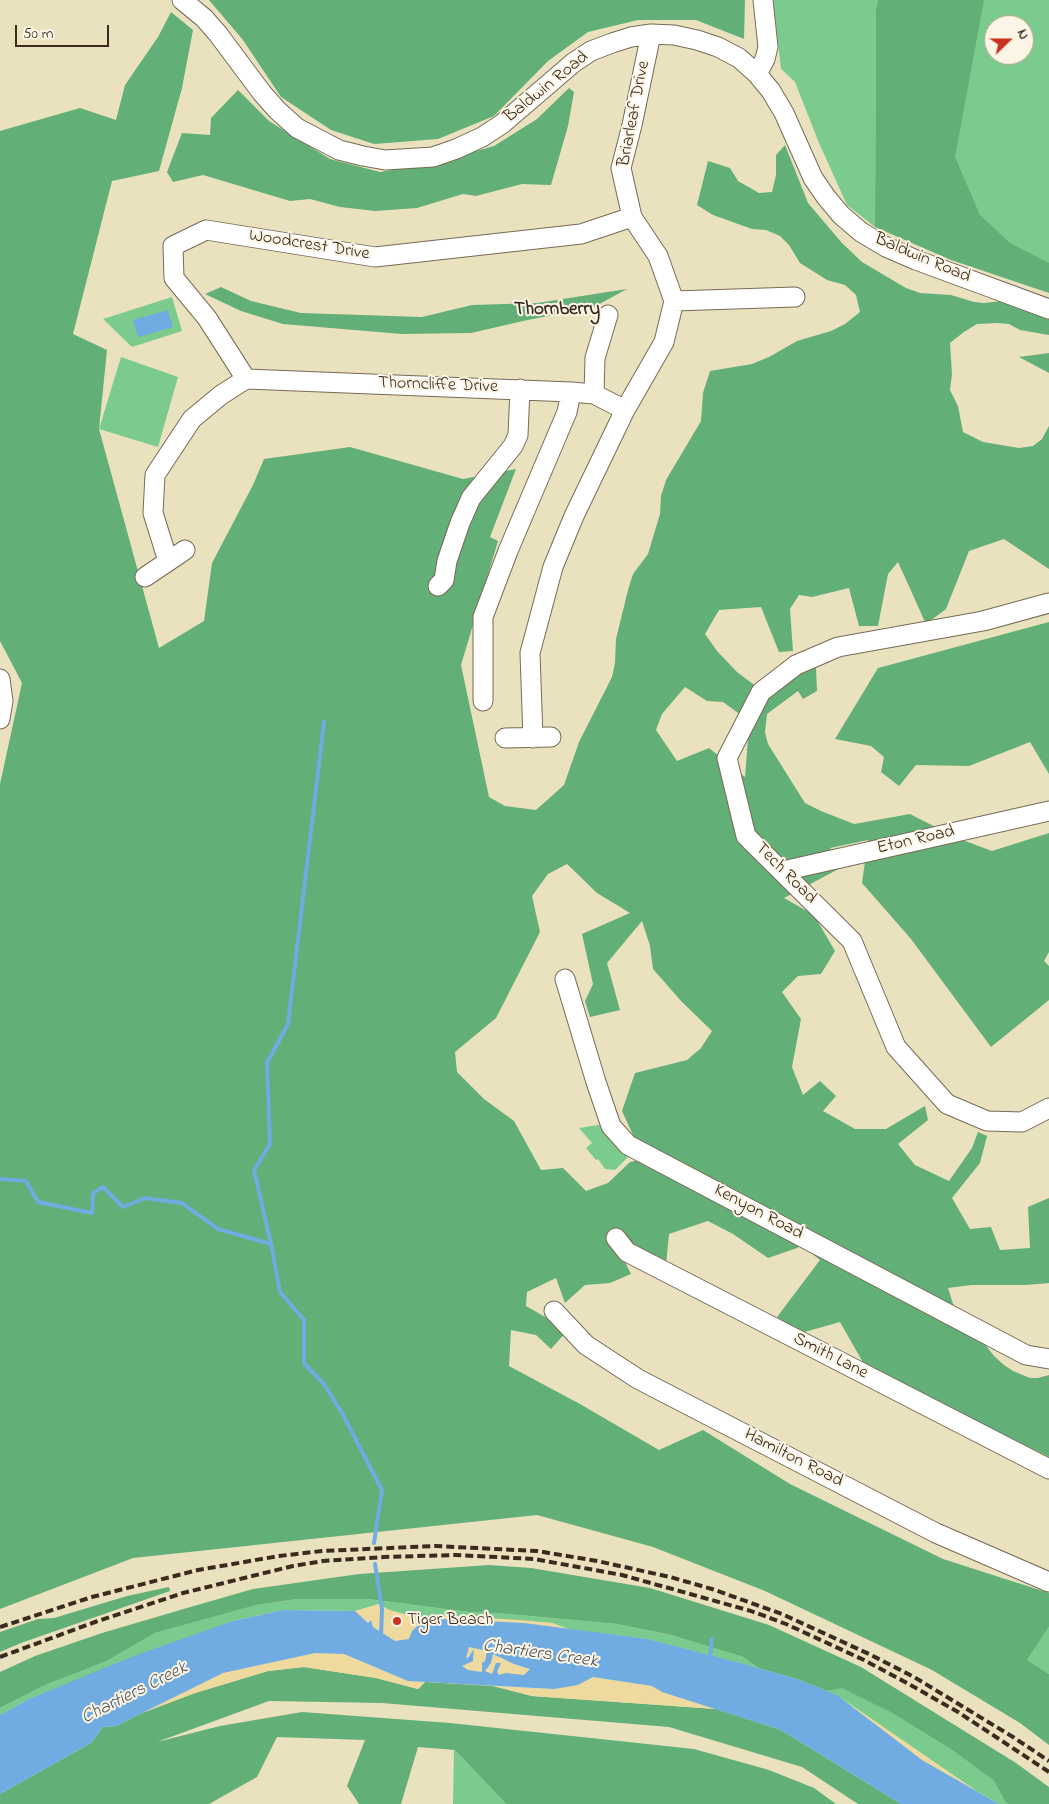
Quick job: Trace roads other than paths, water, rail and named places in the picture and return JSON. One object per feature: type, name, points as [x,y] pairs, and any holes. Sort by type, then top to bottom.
[{"type":"street","name":"Baldwin Road","points":[[182,0],[204,18],[276,110],[296,128],[339,150],[386,160],[432,157],[456,150],[482,137],[502,124],[572,63],[591,51],[631,37],[651,34],[674,35],[718,48],[738,58],[757,74],[771,91],[784,113],[813,178],[841,215],[862,232],[886,247],[916,260],[1049,309]]},
{"type":"street","points":[[757,74],[765,59],[768,47],[763,0]]},
{"type":"street","name":"Briarleaf Drive","points":[[651,34],[632,126],[621,168],[632,217],[658,256],[674,301]]},
{"type":"street","name":"Woodcrest Drive","points":[[246,379],[207,318],[174,278],[173,246],[206,230],[375,257],[581,234],[632,217]]},
{"type":"street","points":[[504,738],[542,738],[530,652],[553,567],[574,516],[625,410],[664,342],[674,301],[795,297]]},
{"type":"street","points":[[594,394],[595,358],[608,315]]},
{"type":"street","points":[[168,561],[153,512],[155,475],[192,418],[221,395],[246,379]]},
{"type":"street","name":"Thorncliffe Drive","points":[[246,379],[571,392],[594,394],[625,410]]},
{"type":"street","points":[[438,586],[444,580],[447,561],[471,498],[513,446],[518,435],[520,389]]},
{"type":"street","points":[[483,701],[483,617],[508,550],[567,412],[571,392]]},
{"type":"street","points":[[145,577],[185,550]]},
{"type":"street","name":"Tech Road","points":[[1049,603],[984,621],[838,646],[796,665],[761,692],[727,758],[746,836],[852,941],[896,1047],[947,1104],[987,1121],[1022,1122],[1049,1108]]},
{"type":"street","points":[[0,679],[3,701],[0,719]]},
{"type":"street","name":"Eton Road","points":[[783,871],[1049,811]]},
{"type":"street","name":"Kenyon Road","points":[[565,979],[611,1126],[628,1145],[1026,1355],[1049,1359]]},
{"type":"street","name":"Smith Lane","points":[[616,1238],[627,1252],[1049,1469]]},
{"type":"street","name":"Hamilton Road","points":[[554,1311],[586,1345],[638,1379],[936,1533],[1049,1582]]},
{"type":"water","points":[[168,310],[173,327],[138,337],[133,320]]},
{"type":"water","name":"Chartiers Creek","points":[[283,1610],[355,1611],[368,1623],[371,1620],[373,1627],[395,1641],[409,1639],[412,1631],[427,1618],[524,1623],[648,1639],[797,1679],[837,1695],[922,1760],[999,1804],[901,1804],[781,1730],[662,1692],[652,1686],[593,1677],[578,1685],[554,1689],[408,1681],[344,1654],[315,1653],[223,1673],[116,1726],[103,1727],[91,1743],[0,1794],[0,1715],[29,1699],[134,1656],[233,1621]],"holes":[[[469,1647],[487,1651],[485,1661],[482,1663],[482,1672],[468,1670],[462,1666],[473,1661],[474,1649],[466,1658]],[[493,1654],[514,1664],[530,1669],[524,1675],[506,1673],[499,1675],[497,1672],[501,1663],[496,1663],[492,1674],[485,1671],[491,1663]]]},
{"type":"waterway","points":[[271,1244],[254,1170],[270,1144],[267,1063],[288,1024],[324,722]]},
{"type":"waterway","points":[[0,1179],[26,1181],[38,1202],[92,1213],[93,1193],[103,1187],[123,1207],[145,1198],[182,1203],[218,1229],[271,1244],[280,1292],[304,1320],[304,1363],[324,1384],[342,1413],[382,1490],[374,1543]]},
{"type":"waterway","points":[[375,1564],[382,1609],[381,1636]]},
{"type":"waterway","points":[[710,1658],[712,1639]]},
{"type":"railway","points":[[0,1627],[92,1597],[198,1570],[279,1556],[322,1551],[435,1546],[537,1551],[597,1561],[670,1577],[712,1589],[782,1614],[914,1677],[1049,1761]]},
{"type":"railway","points":[[0,1657],[95,1622],[183,1593],[293,1566],[323,1561],[384,1557],[456,1555],[534,1559],[622,1575],[751,1611],[786,1624],[864,1660],[907,1683],[958,1712],[1049,1772]]},
{"type":"place","name":"Tiger Beach","points":[[397,1621]]},
{"type":"district","name":"Thornberry","points":[[557,311]]}]
